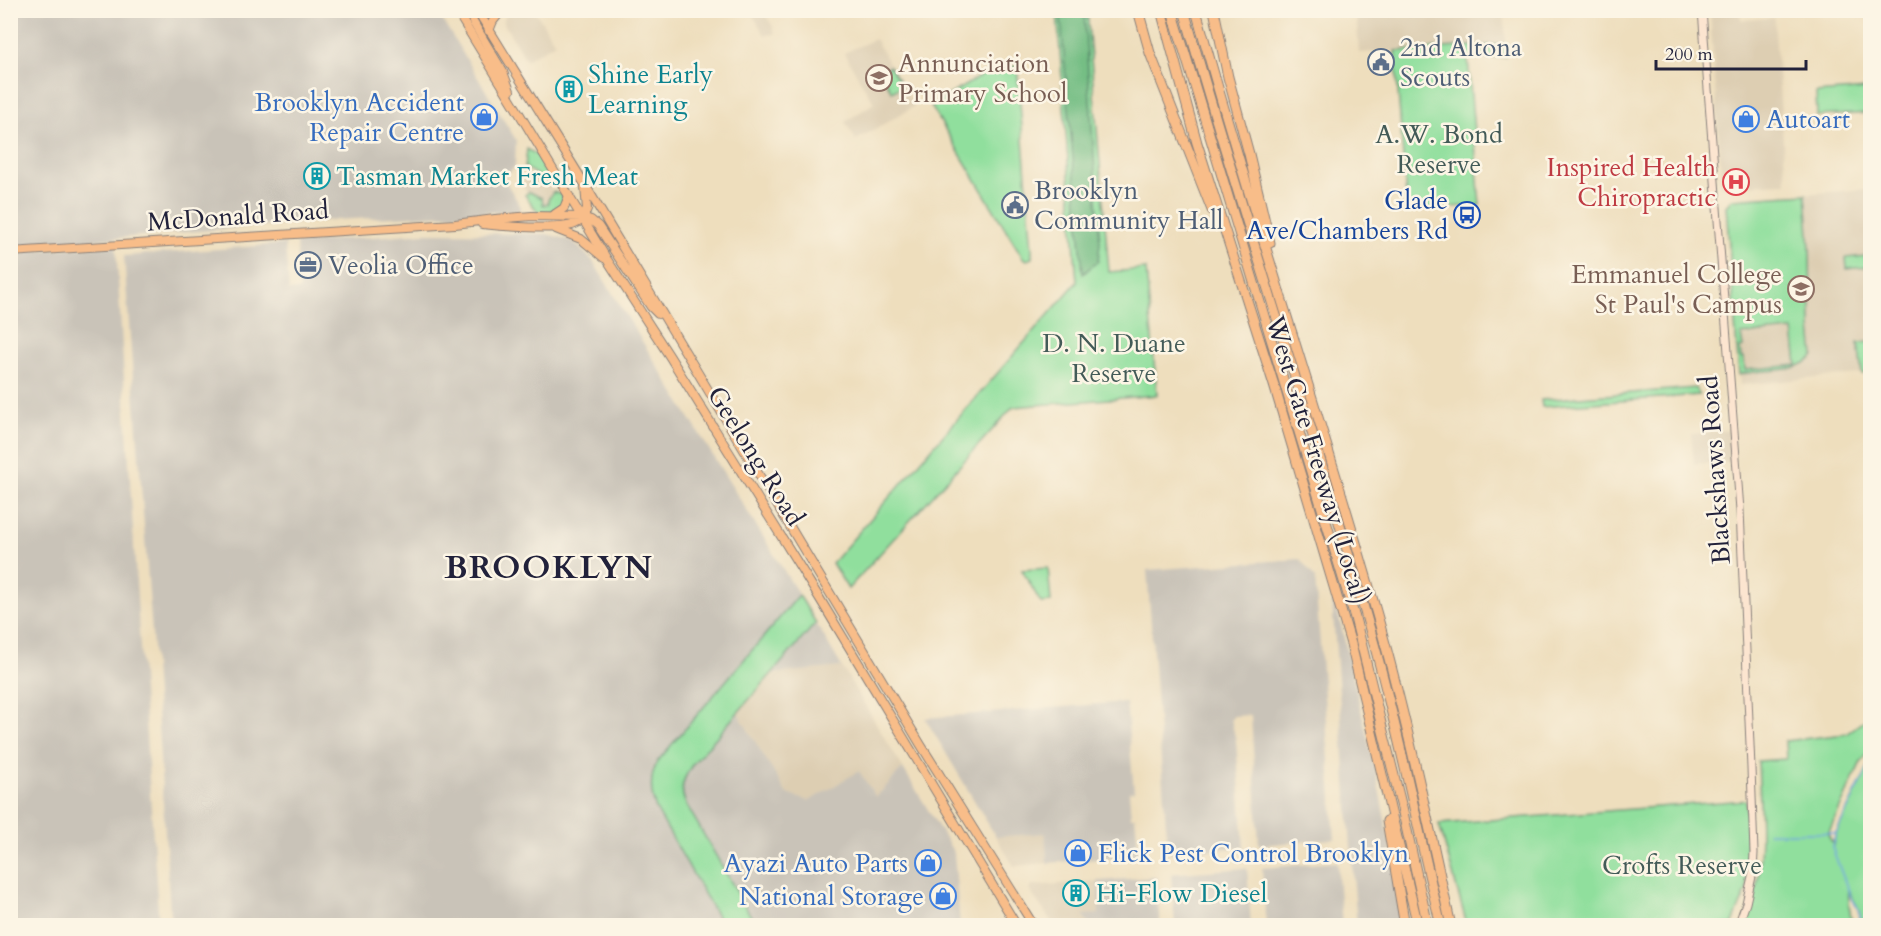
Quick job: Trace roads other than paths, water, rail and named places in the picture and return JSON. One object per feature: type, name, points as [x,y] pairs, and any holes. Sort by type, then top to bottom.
[{"type":"highway","name":"Geelong Road","points":[[456,10],[608,261],[686,381],[820,599],[1017,926]]},
{"type":"highway","points":[[470,10],[473,24],[504,74],[513,102]]},
{"type":"highway","name":"Geelong Road","points":[[477,10],[584,183],[921,745],[1034,926]]},
{"type":"highway","points":[[1138,10],[1156,71],[1239,274]]},
{"type":"highway","name":"West Gate Freeway (Local)","points":[[1161,10],[1197,143],[1284,418],[1351,644],[1418,926]]},
{"type":"highway","points":[[1172,10],[1355,618],[1402,808],[1428,926]]},
{"type":"highway","points":[[1184,10],[1370,631],[1394,723],[1441,926]]},
{"type":"highway","name":"West Gate Freeway (Local)","points":[[1196,10],[1229,129],[1369,587],[1388,657],[1451,926]]},
{"type":"highway","points":[[1214,10],[1228,77],[1269,239],[1301,346],[1311,396]]},
{"type":"highway","points":[[584,183],[587,209],[583,218],[591,220],[598,226],[651,307],[666,320]]},
{"type":"highway","points":[[686,381],[697,373]]},
{"type":"highway","points":[[1359,676],[1405,926]]},
{"type":"highway","points":[[1442,881],[1458,926]]},
{"type":"highway","points":[[997,894],[1009,885]]},
{"type":"main road","points":[[489,31],[493,21],[502,10]]},
{"type":"main road","name":"Blackshaws Road","points":[[1702,10],[1740,510],[1754,852],[1753,872],[1738,926]]},
{"type":"main road","points":[[551,216],[563,210],[569,196]]},
{"type":"main road","points":[[532,216],[532,226]]},
{"type":"main road","name":"McDonald Road","points":[[10,252],[532,216],[583,218]]},
{"type":"main road","name":"McDonald Road","points":[[468,222],[549,227],[574,225],[583,218]]},
{"type":"main road","points":[[549,227],[581,238],[608,261]]},
{"type":"waterway","points":[[1862,926],[1858,908],[1850,895],[1832,847],[1836,833],[1870,764]]},
{"type":"waterway","points":[[1768,833],[1836,833]]},
{"type":"place","name":"2nd Altona Scouts","points":[[1381,62]]},
{"type":"place","name":"Annunciation Primary School","points":[[879,78]]},
{"type":"place","name":"Shine Early Learning","points":[[569,89]]},
{"type":"place","name":"Brooklyn Accident Repair Centre","points":[[484,117]]},
{"type":"place","name":"Autoart","points":[[1746,119]]},
{"type":"place","name":"Tasman Market Fresh Meat","points":[[317,176]]},
{"type":"place","name":"Inspired Health Chiropractic","points":[[1736,182]]},
{"type":"place","name":"Brooklyn Community Hall","points":[[1015,205]]},
{"type":"place","name":"Glade Ave/Chambers Rd","points":[[1467,215]]},
{"type":"place","name":"Veolia Office","points":[[308,265]]},
{"type":"place","name":"Emmanuel College St Paul's Campus","points":[[1801,289]]},
{"type":"place","name":"Flick Pest Control Brooklyn","points":[[1078,853]]},
{"type":"place","name":"Ayazi Auto Parts","points":[[928,863]]},
{"type":"place","name":"Hi-Flow Diesel","points":[[1076,893]]},
{"type":"place","name":"National Storage","points":[[943,896]]},
{"type":"district","name":"BROOKLYN","points":[[549,568]]},
{"type":"park label","name":"A.W. Bond Reserve","points":[[1439,149]]},
{"type":"park label","name":"D. N. Duane Reserve","points":[[1114,358]]},
{"type":"park label","name":"Crofts Reserve","points":[[1682,865]]}]
